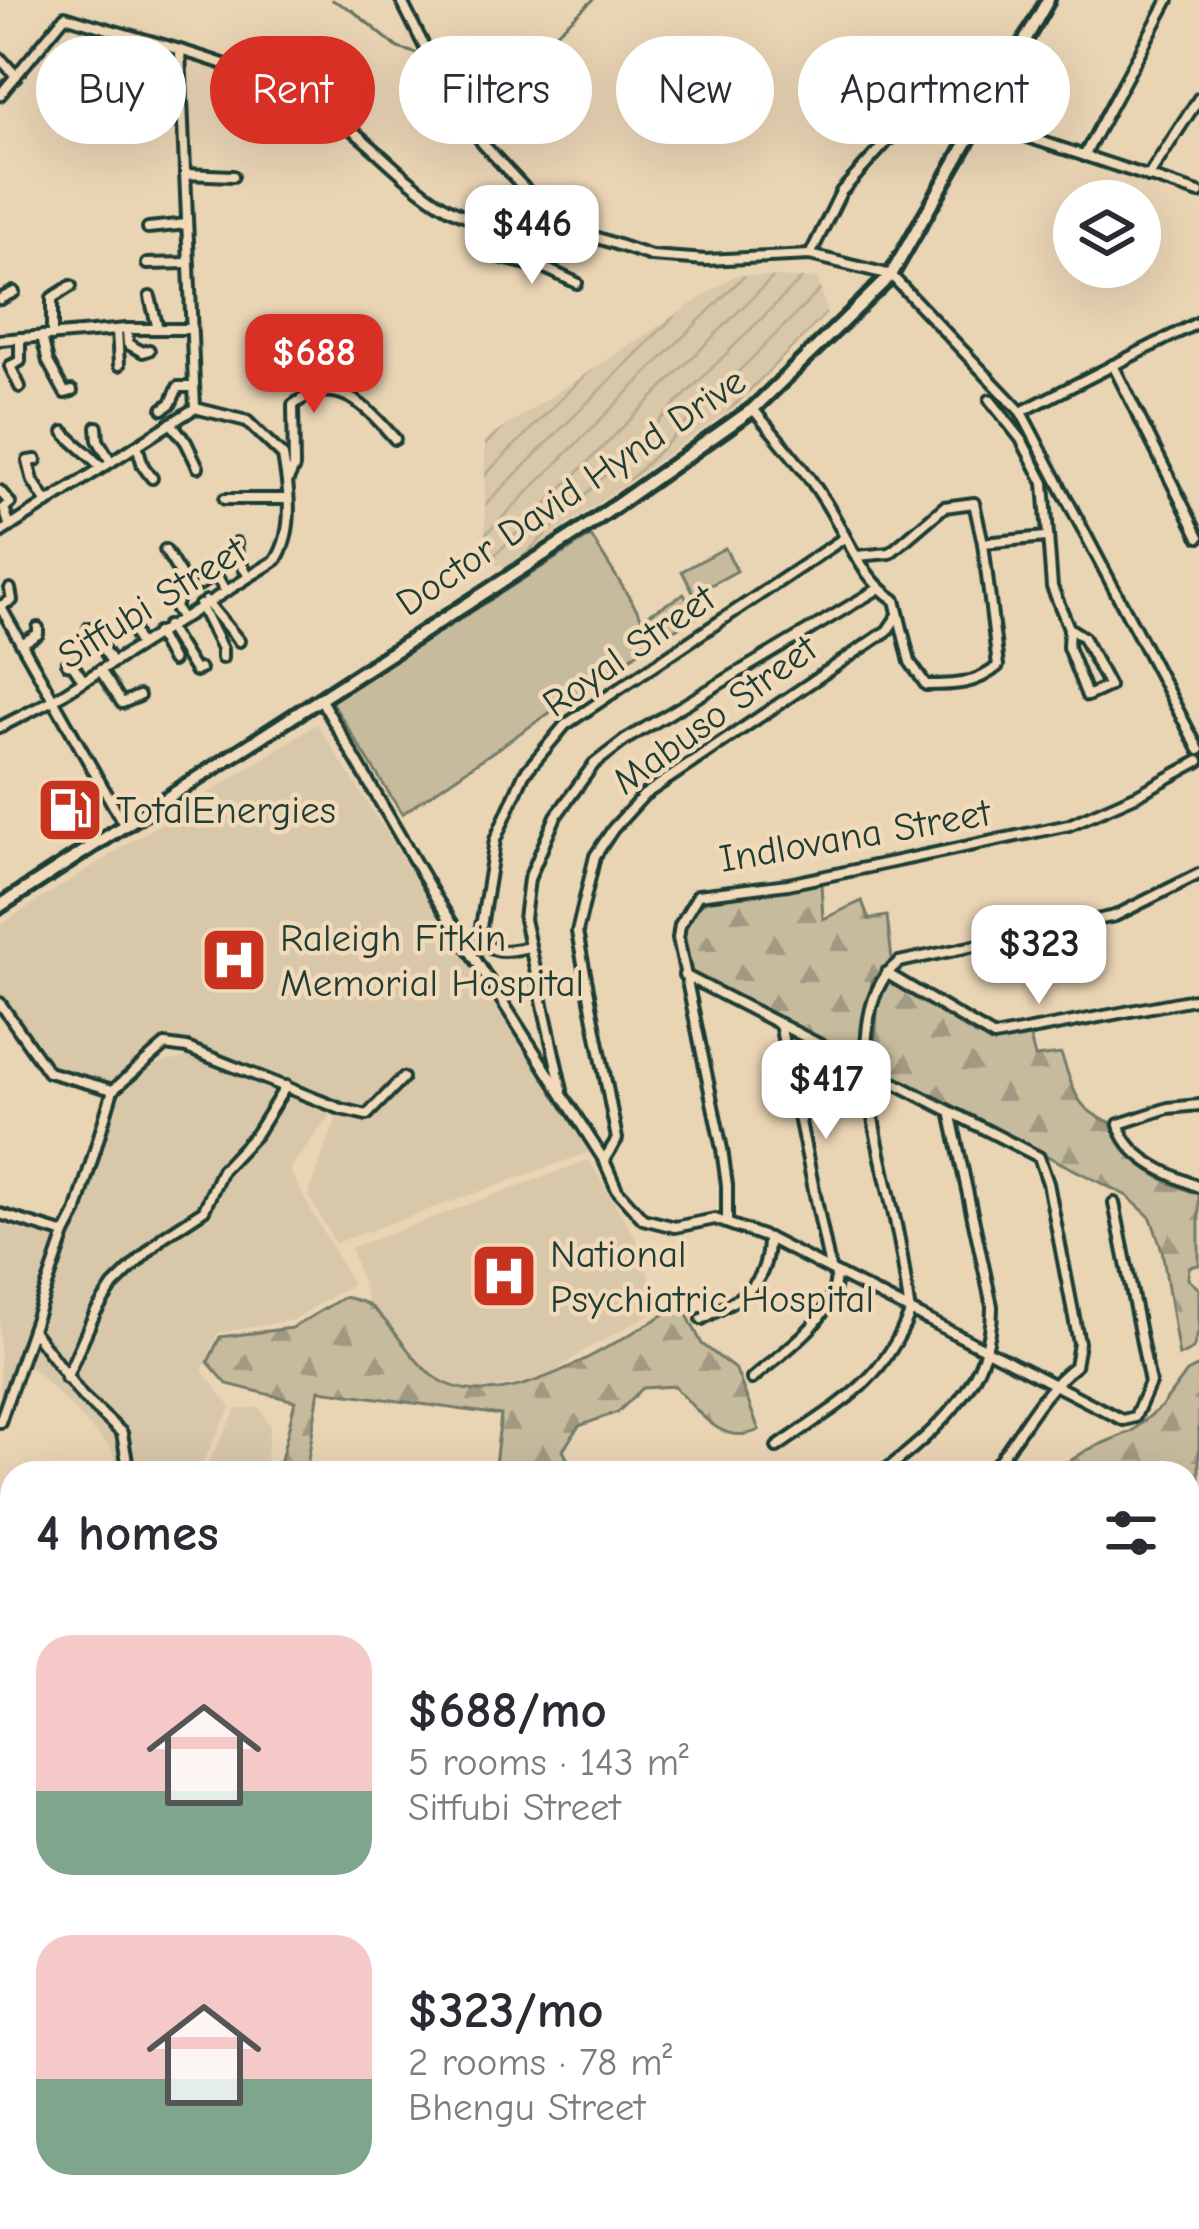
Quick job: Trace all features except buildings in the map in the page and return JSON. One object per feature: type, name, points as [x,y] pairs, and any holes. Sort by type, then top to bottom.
[{"type":"main road","name":"Doctor David Hynd Drive","points":[[1027,36],[1048,0]]},
{"type":"main road","name":"Doctor David Hynd Drive","points":[[0,906],[580,531],[753,410],[891,274],[964,144]]},
{"type":"street","points":[[1084,156],[1168,0]]},
{"type":"street","points":[[402,1],[442,82],[483,143],[529,193],[572,229],[651,256],[706,260],[810,255],[891,274],[1021,412],[1199,750]]},
{"type":"street","points":[[49,36],[65,16],[128,36]]},
{"type":"street","points":[[0,95],[36,52]]},
{"type":"street","points":[[186,53],[214,58],[262,77],[333,116],[460,214],[492,223],[509,221],[529,193]]},
{"type":"street","points":[[0,58],[16,76]]},
{"type":"street","points":[[1148,177],[1199,98]]},
{"type":"street","points":[[0,533],[195,408],[184,144]]},
{"type":"street","points":[[810,255],[841,192],[885,144]]},
{"type":"street","points":[[1048,144],[1199,194]]},
{"type":"street","points":[[185,174],[233,176]]},
{"type":"street","points":[[148,228],[187,224]]},
{"type":"street","points":[[499,257],[527,262],[577,283]]},
{"type":"street","points":[[148,264],[188,263]]},
{"type":"street","points":[[71,286],[52,298],[47,336],[58,383],[65,393],[72,392]]},
{"type":"street","points":[[0,299],[14,292]]},
{"type":"street","points":[[150,298],[158,328]]},
{"type":"street","points":[[1021,412],[1198,324]]},
{"type":"street","points":[[0,340],[189,329]]},
{"type":"street","points":[[122,330],[128,344],[149,350]]},
{"type":"street","points":[[119,365],[122,330]]},
{"type":"street","points":[[20,338],[20,361],[10,366],[20,387]]},
{"type":"street","points":[[1113,365],[1199,536]]},
{"type":"street","points":[[163,409],[171,404],[178,387],[194,387]]},
{"type":"street","points":[[287,482],[294,467],[293,405],[312,391],[354,399],[395,439]]},
{"type":"street","points":[[990,400],[1021,439],[1044,483],[1052,587],[1069,628],[1068,647],[1087,696],[1109,686],[1083,637],[1069,628]]},
{"type":"street","name":"Sitfubi Street","points":[[0,727],[53,700],[276,560],[284,548],[288,499],[283,456],[247,421],[195,408]]},
{"type":"street","points":[[753,410],[816,488],[844,538],[856,556],[878,589],[895,600],[910,662],[926,685],[961,684],[986,676],[998,666],[974,503],[944,507],[890,553],[856,556]]},
{"type":"street","points":[[171,423],[198,467]]},
{"type":"street","points":[[97,427],[106,465]]},
{"type":"street","points":[[64,432],[106,465]]},
{"type":"street","points":[[137,445],[152,478]]},
{"type":"street","points":[[36,460],[28,461],[28,469],[46,503]]},
{"type":"street","points":[[0,490],[10,503],[4,508],[10,527]]},
{"type":"street","points":[[224,499],[288,499]]},
{"type":"street","points":[[983,542],[1046,537]]},
{"type":"street","name":"Royal Street","points":[[530,947],[494,951],[485,946],[480,933],[494,840],[524,775],[566,725],[844,538]]},
{"type":"street","points":[[236,542],[237,558],[249,576]]},
{"type":"street","points":[[165,550],[183,579],[175,608],[181,617]]},
{"type":"street","points":[[199,585],[215,574],[225,590]]},
{"type":"street","points":[[10,589],[12,600],[0,606],[103,777],[125,828]]},
{"type":"street","points":[[564,1099],[524,919],[530,879],[556,816],[594,764],[643,729],[878,589]]},
{"type":"street","points":[[203,603],[239,641]]},
{"type":"street","points":[[203,603],[222,658]]},
{"type":"street","name":"Mabuso Street","points":[[604,1160],[617,1139],[577,932],[595,856],[644,795],[886,631],[898,615]]},
{"type":"street","points":[[129,620],[139,644]]},
{"type":"street","points":[[167,626],[195,671],[200,669]]},
{"type":"street","points":[[21,644],[38,634],[38,628]]},
{"type":"street","points":[[89,628],[112,662]]},
{"type":"street","points":[[157,633],[172,661]]},
{"type":"street","points":[[1073,660],[1092,652]]},
{"type":"street","points":[[67,664],[83,680]]},
{"type":"street","points":[[100,670],[122,704],[140,696]]},
{"type":"street","points":[[321,700],[436,898],[604,1160],[617,1190],[643,1220],[675,1226],[715,1219],[768,1238],[1123,1420],[1135,1417],[1150,1383],[1114,1203]]},
{"type":"street","name":"Indlovana Street","points":[[727,1222],[722,1149],[683,975],[680,925],[698,895],[788,884],[1069,825],[1199,761]]},
{"type":"street","points":[[777,1447],[881,1369],[910,1313],[867,1067],[872,999],[885,972],[899,962],[1114,916],[1199,874]]},
{"type":"street","points":[[885,972],[994,1037],[1199,998]]},
{"type":"street","points":[[683,975],[1039,1157],[1079,1343],[1076,1366],[1051,1385],[999,1461]]},
{"type":"street","points":[[0,1003],[48,1072],[113,1090]]},
{"type":"street","points":[[752,1379],[825,1313],[833,1299],[833,1271],[780,1023]]},
{"type":"street","points":[[0,1422],[76,1213],[113,1090],[165,1045],[187,1048],[340,1109],[367,1115],[403,1078]]},
{"type":"street","points":[[66,1378],[95,1313],[113,1286],[163,1238],[204,1210],[222,1170],[256,1134],[286,1086]]},
{"type":"street","points":[[1199,1105],[1168,1108],[1119,1124],[1122,1137],[1134,1150],[1158,1168],[1199,1187]]},
{"type":"street","points":[[898,1461],[939,1429],[992,1336],[992,1306],[950,1114]]},
{"type":"street","points":[[0,1214],[65,1234]]},
{"type":"street","points":[[702,1319],[744,1296],[761,1277],[768,1260],[768,1238]]},
{"type":"street","points":[[32,1329],[66,1378],[122,1433],[127,1461]]},
{"type":"shaded area","points":[[736,275],[818,279],[827,314],[737,405],[509,566],[485,564],[485,440]]},
{"type":"shaded area","name":"Raleigh Fitkin Memorial Hospital","points":[[317,724],[590,1152],[335,1243],[308,1195],[340,1109],[161,1044],[115,1080],[119,1096],[154,1065],[188,1057],[331,1113],[289,1170],[352,1284],[293,1320],[218,1333],[202,1371],[231,1407],[203,1461],[116,1461],[111,1449],[35,1370],[13,1361],[0,1401],[0,1224],[68,1243],[119,1098],[57,1081],[12,1016],[0,995],[0,925]]},
{"type":"shaded area","name":"National Psychiatric Hospital","points":[[589,1160],[638,1243],[659,1309],[547,1377],[469,1393],[431,1375],[369,1305],[351,1248]]},
{"type":"shaded area","points":[[259,1407],[270,1425],[266,1461],[209,1461],[236,1410]]},
{"type":"green space","points":[[591,536],[642,618],[684,594],[697,617],[656,640],[402,814],[331,701]]},
{"type":"green space","points":[[725,548],[737,571],[694,594],[682,571]]},
{"type":"green space","points":[[821,884],[823,919],[862,901],[869,919],[887,916],[892,959],[872,982],[863,1062],[697,981],[684,949],[690,915],[709,900]]},
{"type":"green space","points":[[887,976],[975,1035],[993,1041],[1029,1034],[1035,1057],[1061,1054],[1082,1104],[1110,1122],[1134,1159],[1157,1176],[1199,1194],[1199,1265],[1189,1267],[1188,1279],[1199,1289],[1199,1330],[1193,1349],[1179,1356],[1162,1250],[1151,1218],[1127,1196],[899,1082],[874,1061],[878,1000]]},
{"type":"green space","points":[[344,1297],[365,1303],[426,1370],[454,1387],[485,1391],[555,1374],[682,1305],[702,1344],[736,1370],[759,1430],[733,1434],[711,1424],[674,1386],[643,1388],[618,1412],[579,1426],[563,1450],[568,1461],[495,1461],[501,1415],[319,1390],[308,1461],[281,1461],[295,1401],[227,1384],[208,1362],[220,1337],[292,1328]]},
{"type":"green space","points":[[1199,1366],[1199,1461],[1070,1461],[1132,1431],[1162,1406],[1187,1372]]},
{"type":"waterway","points":[[332,0],[352,10],[398,48],[467,68],[536,51],[593,0]]},
{"type":"place","name":"TotalEnergies","points":[[70,810]]},
{"type":"place","name":"Raleigh Fitkin Memorial Hospital","points":[[234,960]]},
{"type":"place","name":"National Psychiatric Hospital","points":[[504,1276]]}]
